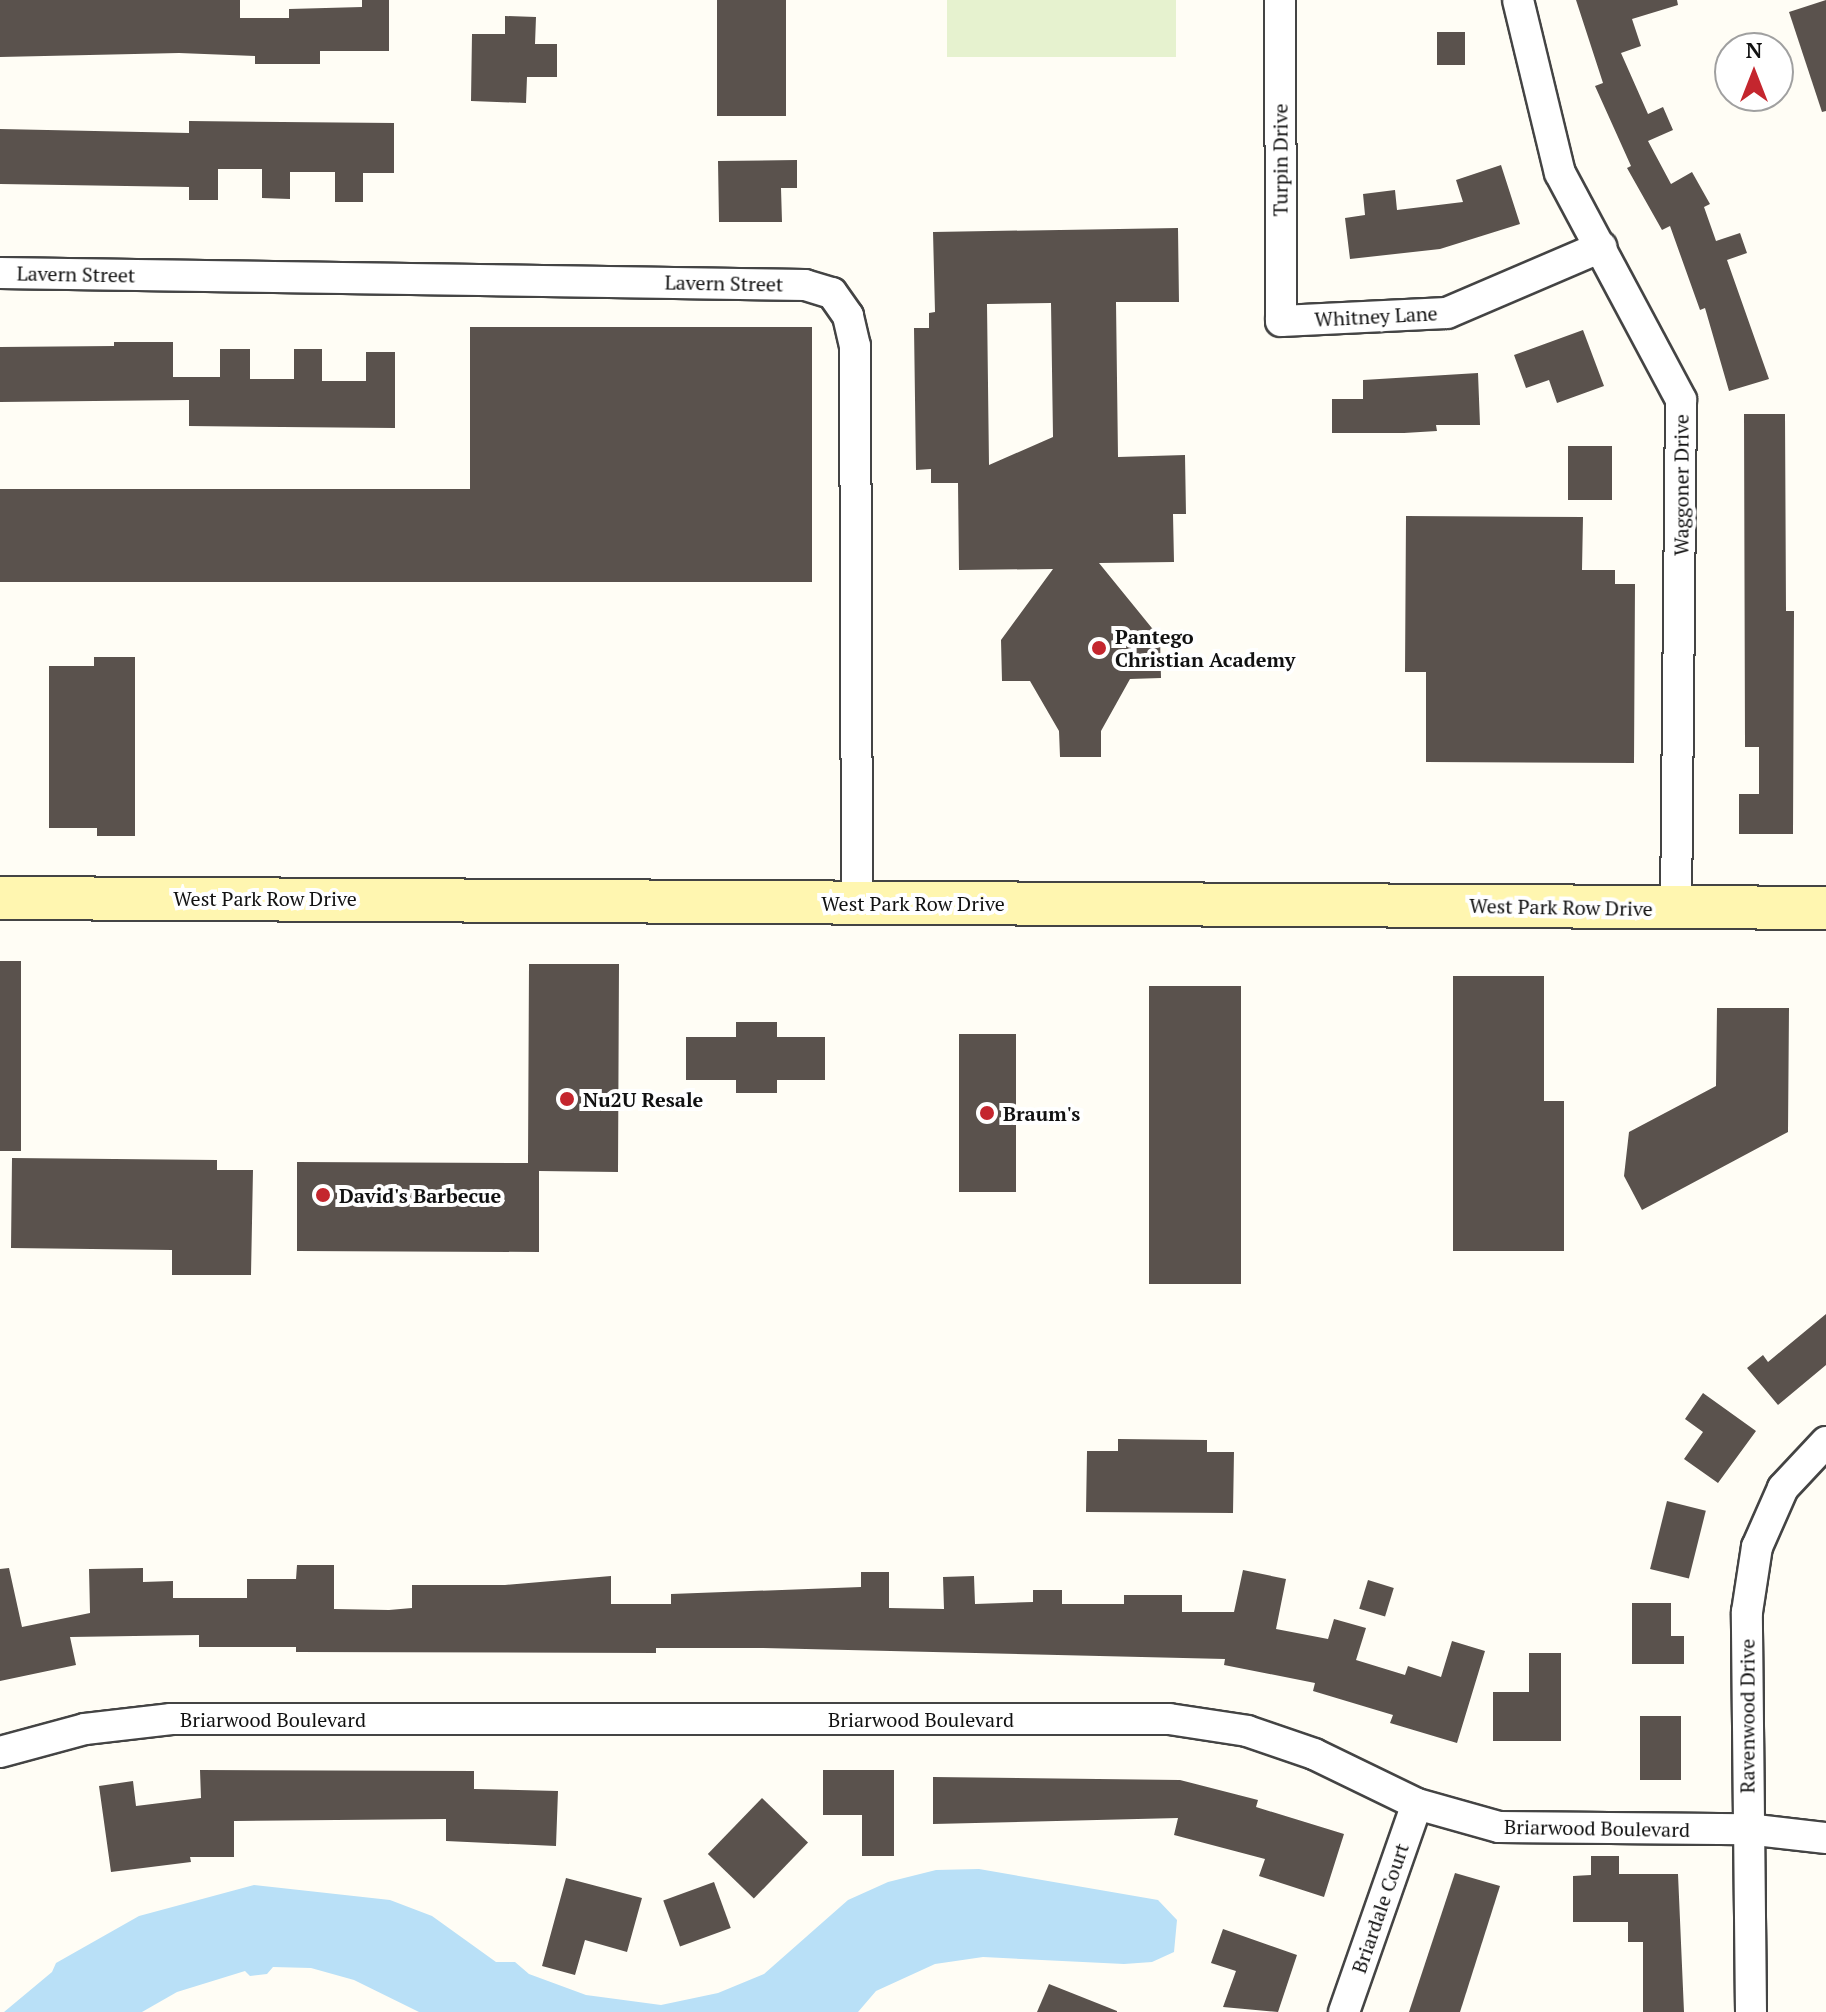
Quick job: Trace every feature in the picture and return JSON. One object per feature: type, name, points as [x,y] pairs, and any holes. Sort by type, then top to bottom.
[{"type":"main road","name":"West Park Row Drive","points":[[0,898],[1826,908]]},
{"type":"street","name":"Turpin Drive","points":[[1280,0],[1281,321]]},
{"type":"street","name":"Waggoner Drive","points":[[1518,0],[1560,173],[1681,400],[1676,909]]},
{"type":"street","name":"Whitney Lane","points":[[1281,321],[1447,313],[1601,247]]},
{"type":"street","name":"Lavern Street","points":[[0,273],[805,285],[832,293],[848,316],[855,346],[857,903]]},
{"type":"street","name":"Ravenwood Drive","points":[[1751,2012],[1747,1612],[1757,1547],[1783,1488],[1826,1442]]},
{"type":"street","name":"Briarwood Boulevard","points":[[0,1752],[85,1729],[171,1719],[1169,1719],[1247,1731],[1301,1749],[1417,1804],[1499,1827],[1747,1829],[1826,1838]]},
{"type":"street","name":"Briardale Court","points":[[1344,2012],[1417,1804]]},
{"type":"green space","points":[[947,0],[1176,0],[1176,57],[947,57]]},
{"type":"water","points":[[979,1869],[1158,1900],[1177,1920],[1174,1952],[1152,1962],[1124,1964],[983,1957],[935,1964],[876,1991],[858,2012],[419,2012],[354,1980],[311,1968],[273,1967],[267,1974],[250,1976],[245,1971],[177,1992],[142,2012],[4,2012],[52,1972],[56,1963],[139,1916],[254,1885],[390,1900],[432,1916],[496,1962],[515,1962],[529,1974],[586,1995],[661,2005],[718,1993],[764,1974],[848,1900],[888,1882],[936,1870]]},
{"type":"building","points":[[0,0],[240,0],[240,18],[289,18],[289,9],[362,7],[362,0],[389,0],[389,51],[320,51],[320,64],[255,64],[255,56],[179,53],[0,57]]},
{"type":"building","points":[[717,0],[786,0],[786,116],[717,116]]},
{"type":"building","points":[[1576,0],[1677,0],[1678,5],[1632,19],[1641,46],[1621,53],[1648,114],[1663,107],[1673,130],[1648,141],[1671,184],[1692,172],[1710,204],[1704,207],[1716,241],[1740,233],[1747,253],[1727,260],[1769,379],[1729,391],[1705,308],[1700,310],[1670,226],[1662,230],[1627,168],[1631,166],[1595,86],[1603,83]]},
{"type":"building","points":[[1826,0],[1826,111],[1822,112],[1789,12]]},
{"type":"building","points":[[505,16],[536,17],[535,44],[557,44],[557,77],[527,77],[526,103],[471,101],[472,34],[505,34]]},
{"type":"building","points":[[1437,32],[1465,32],[1465,65],[1437,65]]},
{"type":"building","points":[[189,121],[394,123],[394,173],[363,173],[363,202],[335,202],[335,172],[290,172],[290,199],[262,198],[262,169],[218,169],[218,200],[189,200],[189,187],[0,184],[0,129],[189,133]]},
{"type":"building","points":[[797,160],[797,188],[781,188],[782,222],[719,222],[718,161]]},
{"type":"building","points":[[1501,165],[1520,224],[1440,249],[1350,259],[1345,218],[1365,215],[1363,194],[1395,190],[1397,210],[1463,202],[1456,180]]},
{"type":"building","points":[[1178,228],[1179,302],[1116,302],[1118,457],[1185,455],[1186,514],[1173,514],[1174,562],[1099,563],[1160,638],[1161,678],[1130,679],[1101,731],[1101,757],[1060,757],[1059,731],[1030,681],[1002,681],[1001,640],[1053,569],[959,570],[958,483],[931,483],[931,469],[916,470],[914,328],[929,328],[929,313],[935,312],[933,232]],"holes":[[[1051,303],[1053,437],[989,465],[987,304]]]},
{"type":"building","points":[[470,327],[812,327],[812,582],[0,582],[0,489],[470,489]]},
{"type":"building","points":[[1583,330],[1604,386],[1557,403],[1549,380],[1526,388],[1514,355]]},
{"type":"building","points":[[114,342],[173,342],[173,377],[220,377],[220,349],[250,349],[250,379],[294,379],[294,349],[322,349],[322,381],[366,381],[366,352],[395,352],[395,428],[189,426],[189,400],[0,402],[0,347],[114,346]]},
{"type":"building","points":[[1478,373],[1480,425],[1436,425],[1437,431],[1404,433],[1332,433],[1332,399],[1363,399],[1363,380]]},
{"type":"building","points":[[1744,414],[1785,414],[1786,611],[1794,611],[1793,834],[1739,834],[1739,794],[1759,794],[1759,747],[1745,747]]},
{"type":"building","points":[[1568,446],[1612,446],[1612,500],[1568,500]]},
{"type":"building","points":[[1406,516],[1583,517],[1582,570],[1615,570],[1615,584],[1635,584],[1634,763],[1426,762],[1426,672],[1405,672]]},
{"type":"building","points":[[94,657],[135,657],[135,836],[97,836],[97,828],[49,828],[49,666],[94,666]]},
{"type":"building","points":[[0,961],[21,961],[21,1151],[0,1151]]},
{"type":"building","points":[[529,964],[619,964],[618,1172],[539,1171],[539,1252],[297,1251],[297,1162],[528,1163]]},
{"type":"building","points":[[1453,976],[1544,976],[1544,1101],[1564,1101],[1564,1251],[1453,1251]]},
{"type":"building","points":[[1149,986],[1241,986],[1241,1284],[1149,1284]]},
{"type":"building","points":[[1717,1008],[1789,1008],[1788,1132],[1642,1210],[1624,1176],[1629,1132],[1716,1086]]},
{"type":"building","points":[[736,1022],[777,1022],[777,1037],[825,1037],[825,1080],[777,1080],[777,1093],[736,1093],[736,1080],[686,1080],[686,1037],[736,1037]]},
{"type":"building","name":"Braum's","points":[[959,1034],[1016,1034],[1016,1192],[959,1192]]},
{"type":"building","points":[[12,1158],[217,1160],[217,1170],[253,1170],[251,1275],[172,1275],[172,1250],[11,1248]]},
{"type":"building","points":[[1826,1314],[1826,1365],[1778,1405],[1747,1368],[1763,1355],[1768,1362]]},
{"type":"building","points":[[1703,1393],[1756,1431],[1718,1483],[1684,1459],[1703,1432],[1685,1419]]},
{"type":"building","points":[[1118,1439],[1207,1440],[1207,1452],[1234,1452],[1233,1513],[1086,1512],[1087,1451],[1118,1451]]},
{"type":"building","points":[[1667,1501],[1706,1511],[1689,1579],[1650,1569]]},
{"type":"building","points":[[297,1565],[334,1565],[334,1609],[389,1610],[412,1608],[412,1585],[505,1585],[611,1576],[611,1604],[671,1604],[671,1594],[861,1587],[861,1572],[889,1572],[889,1608],[944,1609],[943,1577],[974,1576],[975,1604],[1033,1602],[1033,1590],[1062,1590],[1062,1604],[1124,1604],[1124,1595],[1182,1595],[1182,1612],[1234,1612],[1243,1570],[1286,1579],[1276,1629],[1328,1639],[1334,1619],[1366,1628],[1356,1660],[1405,1675],[1408,1666],[1441,1677],[1452,1641],[1485,1651],[1457,1743],[1390,1723],[1393,1715],[1313,1691],[1315,1683],[1224,1665],[1225,1659],[763,1648],[656,1648],[656,1653],[296,1652],[296,1647],[199,1647],[199,1635],[70,1637],[76,1665],[0,1681],[0,1569],[9,1568],[22,1627],[90,1613],[89,1569],[143,1568],[143,1582],[173,1581],[173,1598],[247,1598],[247,1579],[296,1579]]},
{"type":"building","points":[[1368,1580],[1394,1588],[1385,1617],[1359,1609]]},
{"type":"building","points":[[1632,1603],[1671,1603],[1671,1636],[1684,1636],[1684,1664],[1632,1664]]},
{"type":"building","points":[[1529,1653],[1561,1653],[1561,1741],[1493,1741],[1493,1692],[1529,1692]]},
{"type":"building","points":[[1640,1716],[1681,1716],[1681,1780],[1640,1780]]},
{"type":"building","points":[[200,1770],[474,1771],[474,1789],[558,1791],[556,1846],[446,1841],[446,1819],[234,1821],[234,1857],[190,1857],[191,1862],[111,1872],[99,1786],[133,1781],[136,1806],[201,1798]]},
{"type":"building","points":[[823,1770],[894,1770],[894,1856],[862,1856],[862,1815],[823,1815]]},
{"type":"building","points":[[933,1777],[1180,1780],[1258,1800],[1256,1807],[1344,1834],[1324,1897],[1259,1876],[1265,1859],[1174,1835],[1178,1818],[933,1824]]},
{"type":"building","points":[[762,1798],[808,1842],[754,1899],[708,1854]]},
{"type":"building","points":[[1591,1856],[1619,1856],[1619,1874],[1678,1874],[1684,2012],[1643,2012],[1643,1942],[1628,1942],[1628,1922],[1573,1922],[1573,1876],[1591,1875]]},
{"type":"building","points":[[1455,1873],[1500,1886],[1460,2012],[1409,2012]]},
{"type":"building","points":[[566,1878],[642,1898],[627,1952],[585,1940],[575,1975],[542,1966]]},
{"type":"building","points":[[714,1882],[731,1928],[680,1947],[663,1900]]},
{"type":"building","points":[[1223,1929],[1297,1955],[1278,2012],[1223,2007],[1236,1971],[1211,1963]]},
{"type":"building","points":[[1049,1984],[1117,2011],[1117,2012],[1037,2012]]},
{"type":"place","name":"Pantego Christian Academy","points":[[1099,648]]},
{"type":"place","name":"Nu2U Resale","points":[[567,1099]]},
{"type":"place","name":"Braum's","points":[[987,1113]]},
{"type":"place","name":"David's Barbecue","points":[[323,1195]]}]
